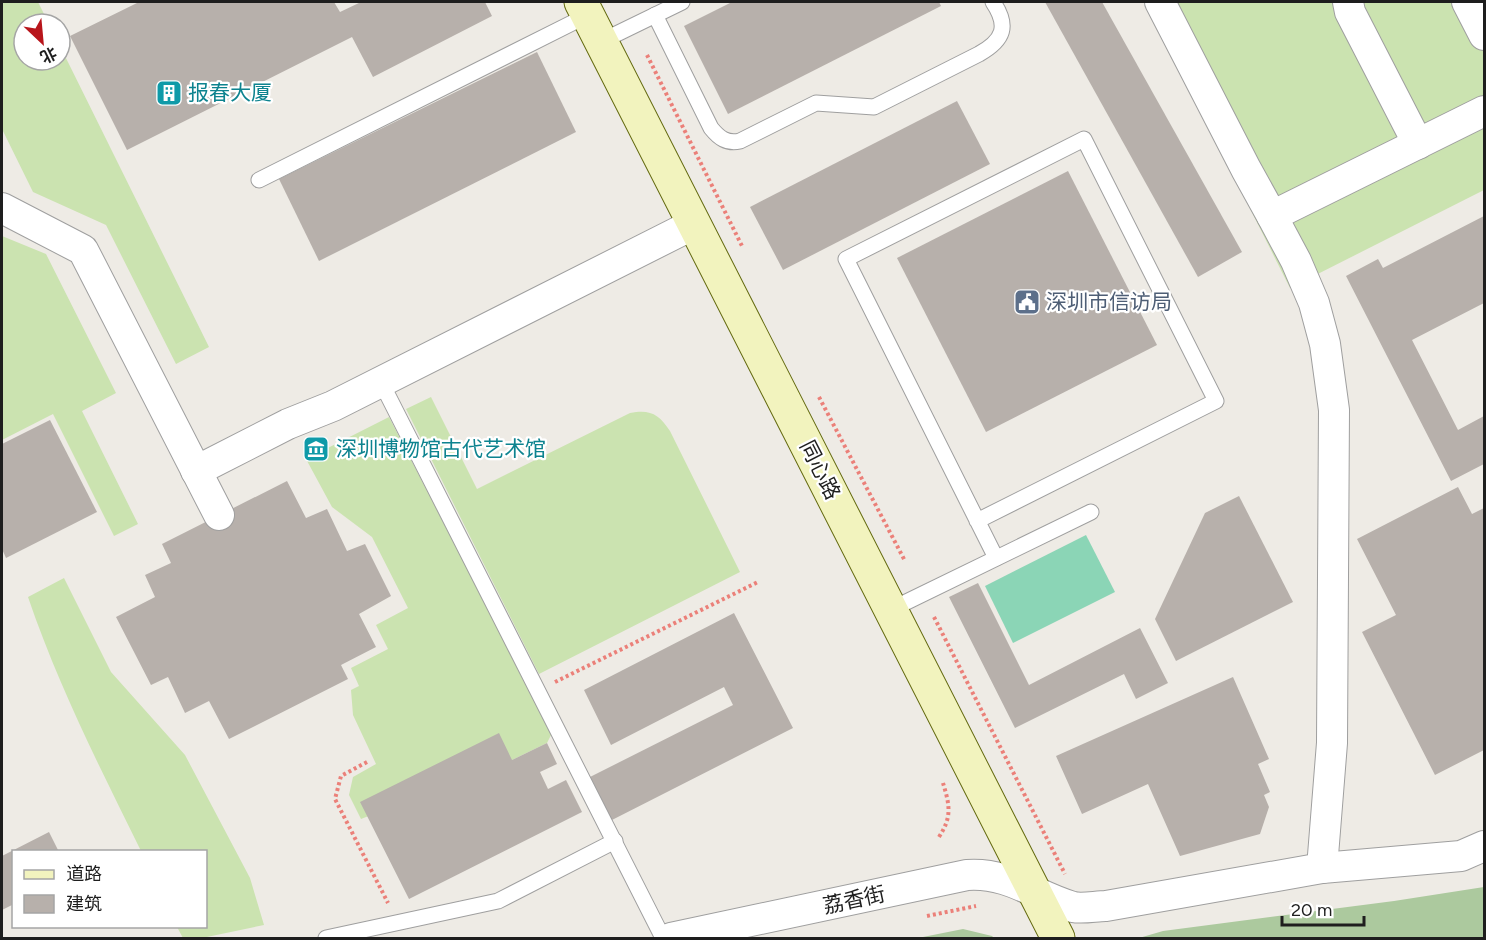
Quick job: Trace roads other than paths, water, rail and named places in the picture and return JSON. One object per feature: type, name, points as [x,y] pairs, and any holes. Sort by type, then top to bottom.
[{"type":"street","points":[[1160,2],[1296,261],[1314,303],[1325,344],[1334,410],[1332,743],[1322,868]]},
{"type":"street","points":[[1348,2],[1350,12],[1418,144]]},
{"type":"street","points":[[1467,2],[1485,35]]},
{"type":"street","name":"同心路","points":[[590,19],[1058,939]]},
{"type":"street","points":[[1272,216],[1485,111]]},
{"type":"street","points":[[2,208],[83,250],[219,515]]},
{"type":"street","points":[[196,471],[288,424],[333,406],[693,224]]},
{"type":"street","name":"荔香街","points":[[671,939],[967,875],[984,874],[1001,877],[1076,908],[1106,906],[1322,868],[1461,856],[1485,846]]},
{"type":"lane","points":[[259,180],[590,19],[655,15],[682,2]]},
{"type":"lane","points":[[655,15],[711,128],[724,141],[733,142],[740,141],[816,103],[874,107],[979,54],[999,40],[1002,29],[1001,19],[993,2]]},
{"type":"lane","points":[[978,521],[1216,401],[1084,139],[846,259],[996,558]]},
{"type":"lane","points":[[381,382],[663,939]]},
{"type":"lane","points":[[892,609],[1091,512]]},
{"type":"lane","points":[[326,939],[498,900],[615,841]]},
{"type":"place","name":"报春大厦","points":[[169,93]]},
{"type":"place","name":"深圳市信访局","points":[[1027,302]]},
{"type":"place","name":"深圳博物馆古代艺术馆","points":[[316,449]]}]
